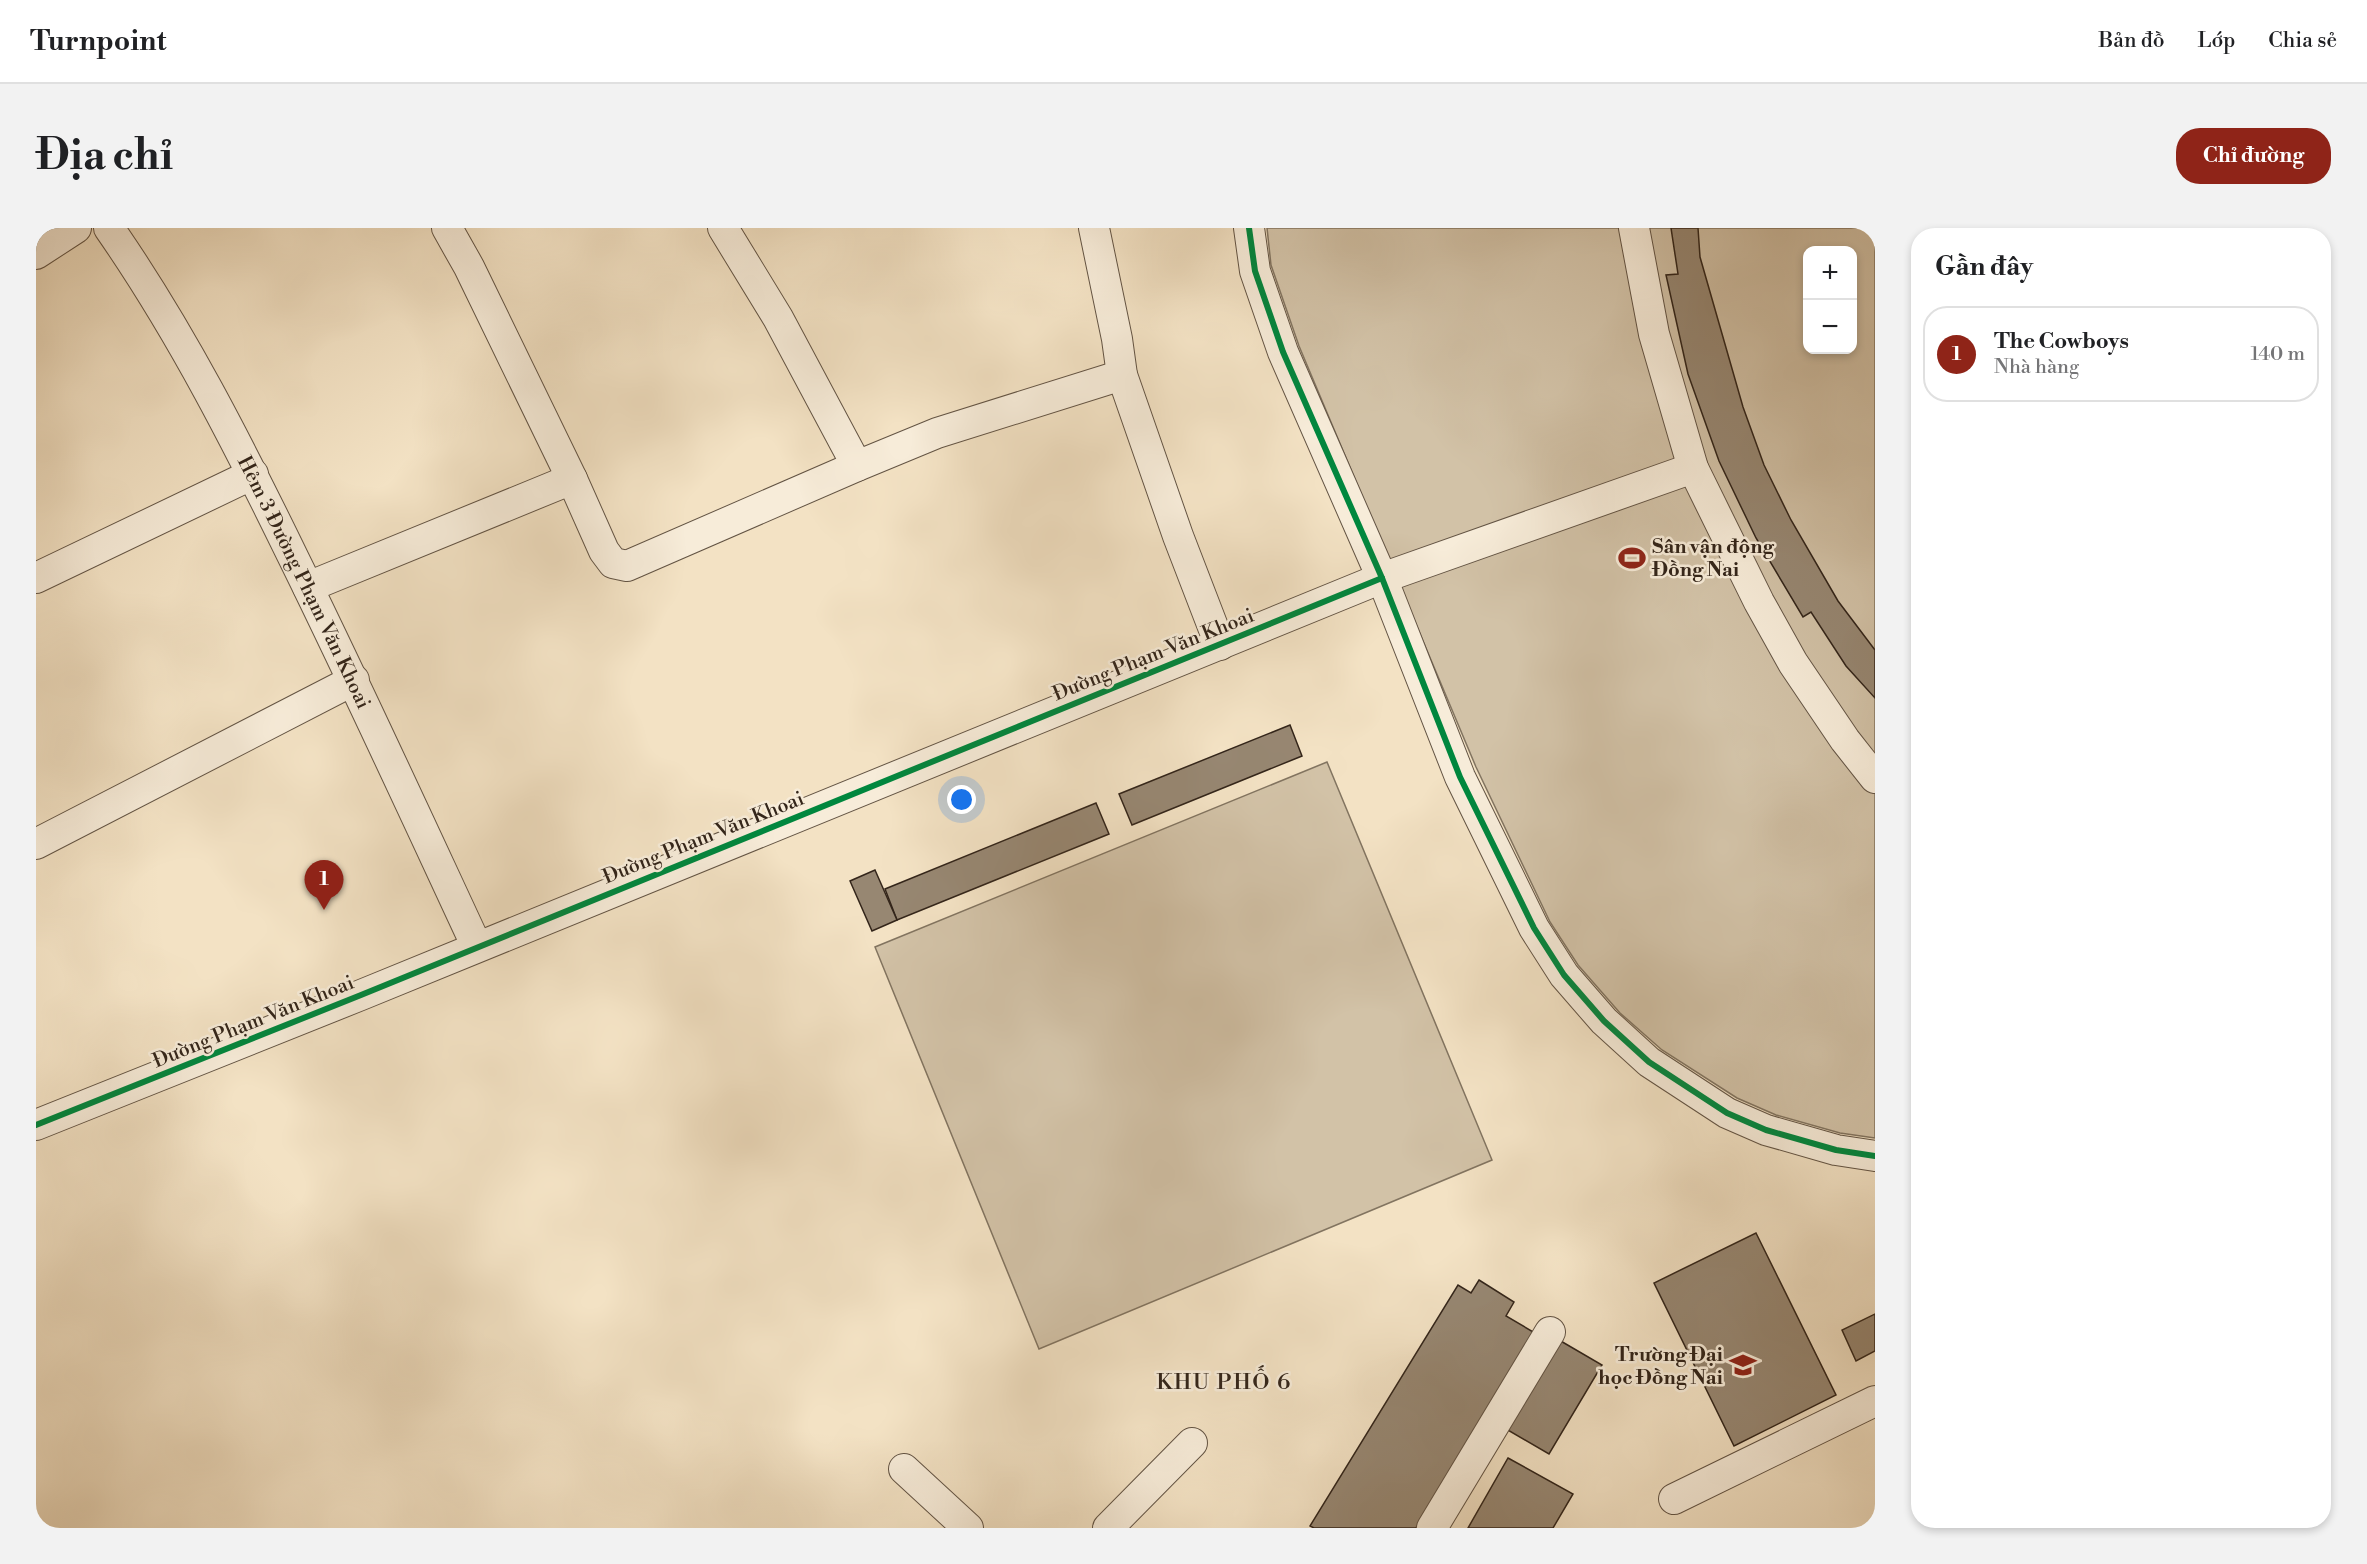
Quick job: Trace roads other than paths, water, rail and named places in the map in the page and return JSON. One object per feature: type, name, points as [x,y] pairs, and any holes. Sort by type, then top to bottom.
[{"type":"street","points":[[36,254],[76,228]]},
{"type":"street","name":"Hẻm 3 Đường Phạm Văn Khoai","points":[[109,228],[149,286],[253,474],[354,680],[477,947]]},
{"type":"street","points":[[447,228],[469,267],[572,478],[604,551],[613,563],[627,566],[857,465],[937,433],[1122,375]]},
{"type":"street","points":[[723,228],[778,318],[857,465]]},
{"type":"street","points":[[1094,228],[1117,339],[1122,375],[1178,536],[1220,645]]},
{"type":"street","points":[[1249,228],[1255,271],[1283,352],[1382,578],[1460,777],[1534,928],[1571,982],[1604,1021],[1649,1062],[1727,1113],[1766,1130],[1836,1150],[1875,1156]]},
{"type":"street","points":[[1634,228],[1654,334],[1693,468],[1759,602],[1792,663],[1845,740],[1875,778]]},
{"type":"street","name":"Đường Phạm Văn Khoai","points":[[36,1125],[1382,578],[1693,468]]},
{"type":"street","points":[[36,578],[253,474]]},
{"type":"street","points":[[308,587],[572,478]]},
{"type":"street","points":[[36,844],[354,680]]},
{"type":"street","points":[[1432,1528],[1550,1332]]},
{"type":"street","points":[[1674,1499],[1875,1401]]},
{"type":"street","points":[[1108,1528],[1192,1443]]},
{"type":"street","points":[[904,1469],[968,1528]]},
{"type":"place","name":"Sân vận động Đồng Nai","points":[[1632,558]]},
{"type":"place","name":"The Cowboys","points":[[324,910]]},
{"type":"place","name":"Trường Đại học Đồng Nai","points":[[1743,1365]]},
{"type":"district","name":"KHU PHỐ 6","points":[[1224,1381]]}]
